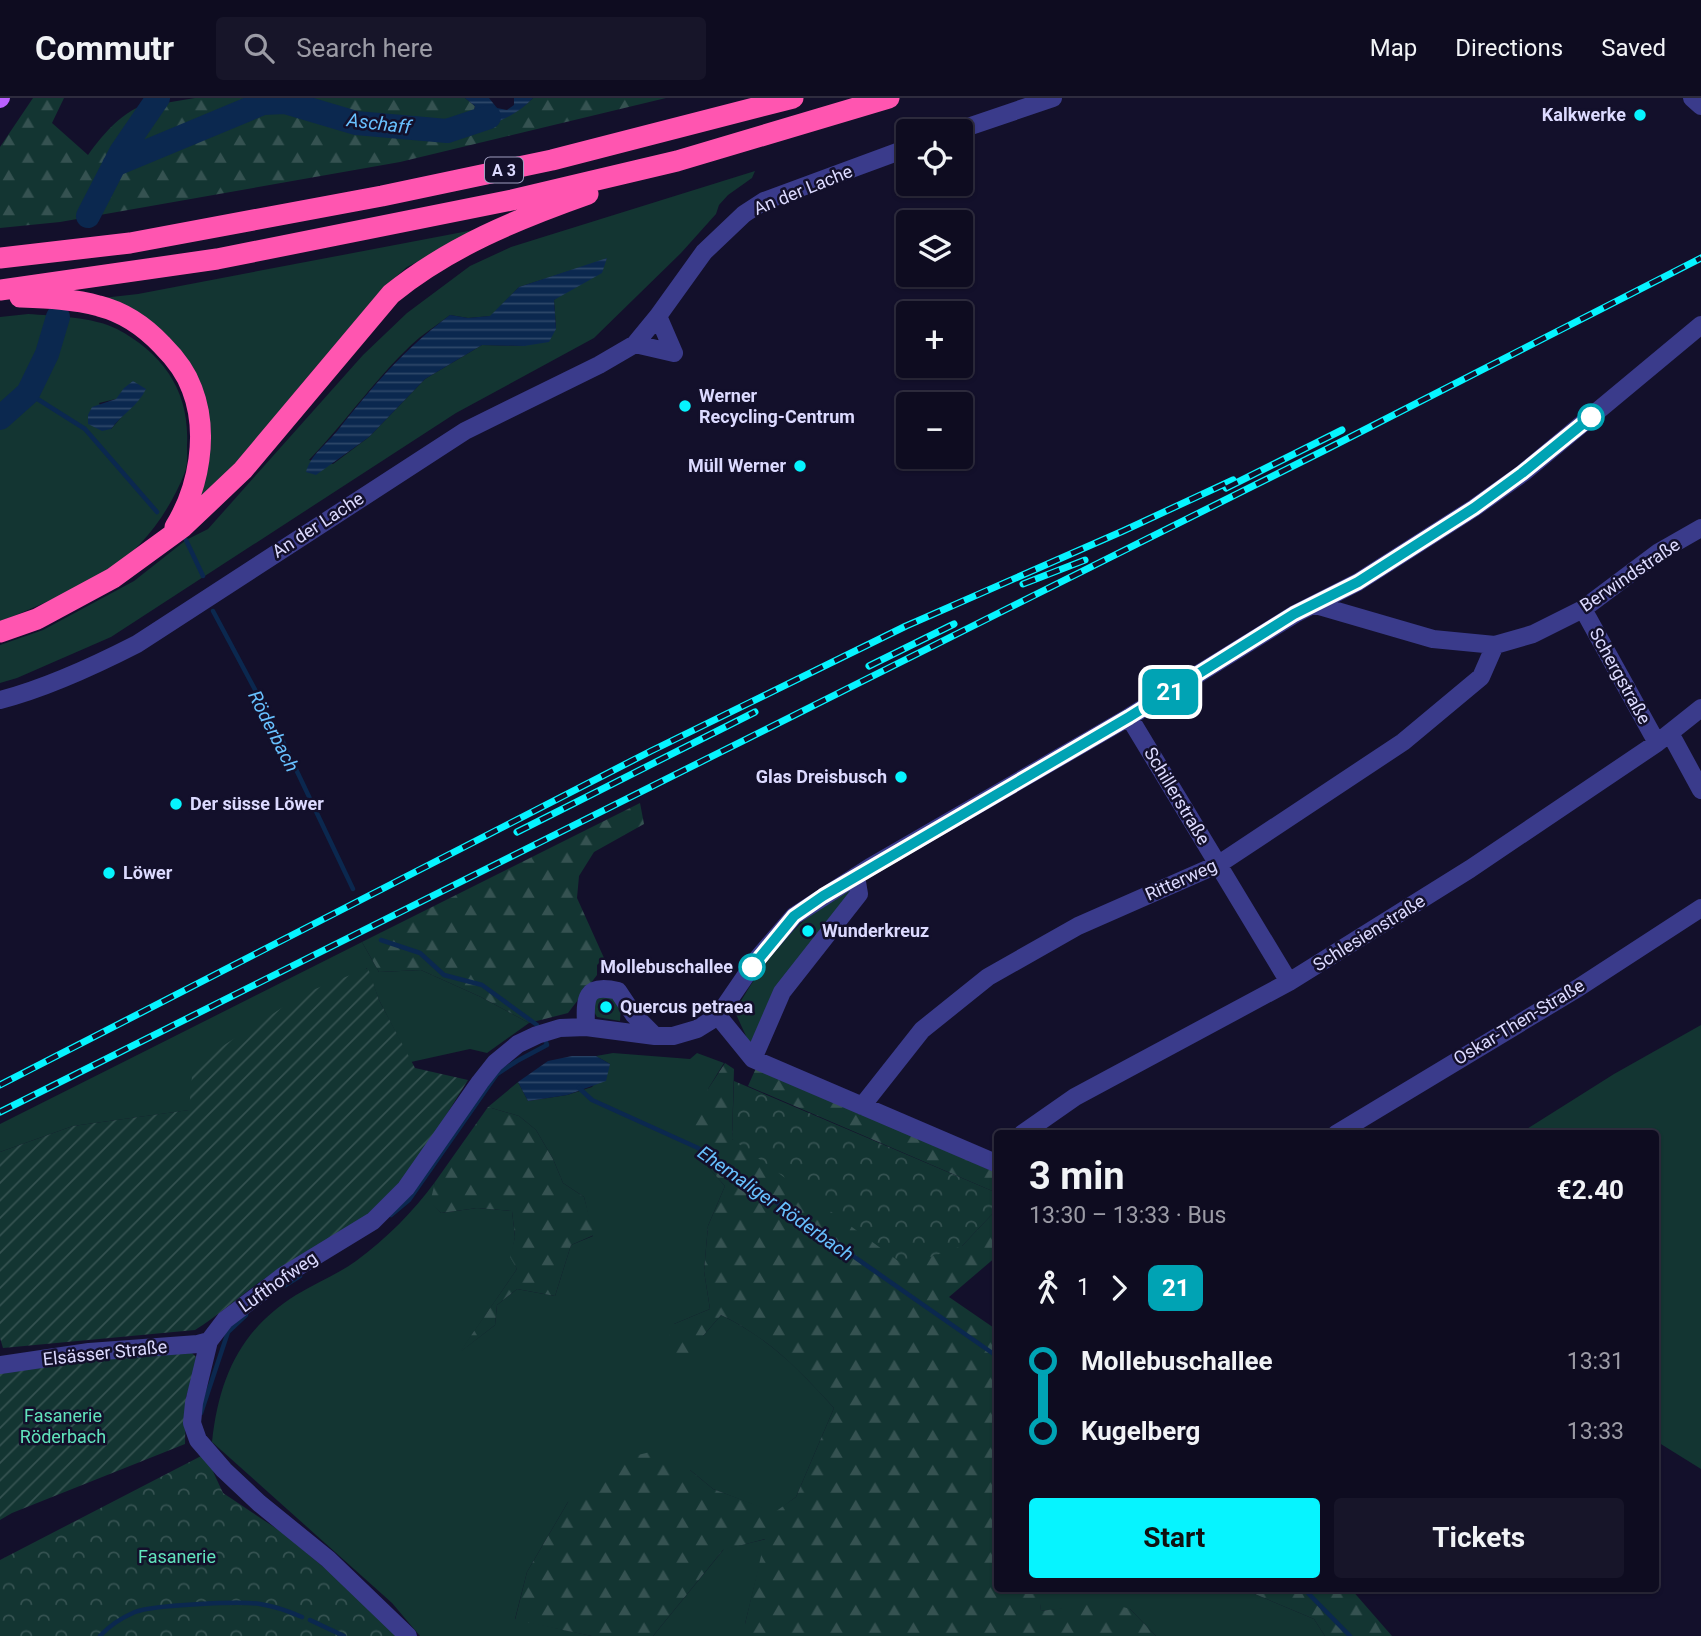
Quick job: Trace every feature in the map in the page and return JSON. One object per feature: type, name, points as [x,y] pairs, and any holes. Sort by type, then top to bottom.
[{"type":"highway","name":"A 3","points":[[0,258],[130,243],[382,196],[552,160],[793,98]]},
{"type":"highway","name":"A 3","points":[[0,290],[230,257],[416,220],[677,161],[889,98]]},
{"type":"highway","points":[[0,632],[37,619],[113,578],[168,540],[243,470],[391,294],[416,274],[494,229],[677,161]]},
{"type":"highway","points":[[0,297],[46,298],[100,306],[138,324],[153,336],[182,369],[192,389],[198,412],[200,453],[192,492],[183,515],[168,540]]},
{"type":"street","points":[[973,125],[1053,98]]},
{"type":"street","points":[[1692,98],[1701,106]]},
{"type":"street","name":"An der Lache","points":[[0,700],[21,694],[137,644],[465,431],[599,365],[635,344],[659,316],[704,251],[724,231],[764,201],[896,152]]},
{"type":"street","points":[[635,344],[674,353],[659,316]]},
{"type":"street","points":[[993,1158],[753,1059],[718,1016],[757,959],[794,916],[856,876],[1129,717],[1294,614],[1358,582],[1474,508],[1605,407],[1701,325]]},
{"type":"street","points":[[1673,347],[1701,342]]},
{"type":"street","name":"Berwindstraße","points":[[1316,605],[1433,639],[1495,645],[1533,634],[1583,609],[1659,552],[1701,528]]},
{"type":"street","name":"Schergstraße","points":[[1583,609],[1664,738],[1701,790]]},
{"type":"street","name":"Ritterweg","points":[[862,1106],[922,1030],[988,977],[1078,926],[1219,864],[1403,742],[1481,677],[1495,645]]},
{"type":"street","name":"Schlesienstraße","points":[[1028,1130],[1075,1097],[1289,982],[1470,869],[1664,738],[1701,708]]},
{"type":"street","name":"Schillerstraße","points":[[1129,717],[1289,982]]},
{"type":"street","points":[[753,1059],[782,992],[859,894],[856,876]]},
{"type":"street","name":"Oskar-Then-Straße","points":[[1343,1130],[1578,988],[1701,908]]},
{"type":"street","points":[[586,1027],[586,999],[593,990],[603,987],[618,991],[634,1015],[655,1036]]},
{"type":"street","name":"Lufthofweg","points":[[408,1636],[328,1559],[259,1503],[224,1470],[198,1440],[192,1423],[194,1403],[209,1341],[225,1320],[253,1297],[373,1221],[393,1202],[495,1063],[518,1044],[560,1028],[586,1027],[673,1036],[697,1029],[718,1016]]},
{"type":"street","name":"Elsässer Straße","points":[[0,1365],[89,1352],[209,1341]]},
{"type":"green space","points":[[33,98],[64,98],[52,123],[88,155],[102,137],[130,111],[153,103],[195,98],[465,98],[475,106],[473,116],[465,121],[464,129],[501,120],[533,98],[666,98],[400,162],[60,222],[0,228],[0,147]]},
{"type":"green space","points":[[755,171],[752,178],[728,195],[719,205],[716,214],[681,253],[594,338],[456,413],[111,637],[0,683],[0,645],[43,630],[134,581],[186,540],[208,529],[363,355],[407,313],[470,266],[511,247]],"holes":[[[607,259],[554,300],[556,328],[524,346],[482,345],[425,379],[369,437],[333,464],[309,460],[404,352],[450,315],[468,318],[491,316],[519,287]]]},
{"type":"green space","points":[[484,228],[407,267],[382,289],[239,462],[193,508],[203,483],[211,433],[201,386],[102,298],[138,294]]},
{"type":"green space","points":[[28,314],[86,320],[117,329],[148,350],[171,376],[179,392],[187,426],[187,466],[166,510],[154,528],[128,555],[94,578],[0,621],[0,317]],"holes":[[[116,399],[125,413],[111,429],[99,403]]]},
{"type":"green space","points":[[640,803],[644,824],[594,852],[579,876],[577,898],[604,958],[597,965],[597,975],[568,1013],[529,1023],[481,997],[421,970],[379,972],[362,942]]},
{"type":"green space","points":[[846,888],[852,894],[751,1047],[735,1012],[746,993],[782,942],[811,914]]},
{"type":"green space","points":[[362,942],[379,972],[421,970],[481,997],[529,1023],[487,1053],[470,1049],[411,1062],[379,1000],[367,968],[190,1110],[73,1126],[0,1152],[0,1124]]},
{"type":"green space","points":[[368,968],[379,1000],[415,1068],[468,1080],[417,1161],[382,1203],[344,1231],[263,1280],[195,1330],[3,1348],[0,1338],[0,1152],[73,1126],[189,1110],[193,1065],[305,993]]},
{"type":"green space","points":[[600,995],[615,998],[621,1008],[620,1021],[597,1017],[594,1006]]},
{"type":"green space","points":[[1701,1025],[1701,1469],[1659,1443],[1659,1130],[1525,1130],[1614,1074]]},
{"type":"green space","points":[[613,1053],[690,1059],[697,1053],[724,1063],[708,1089],[700,1158],[725,1186],[708,1226],[704,1271],[710,1309],[674,1324],[703,1336],[721,1315],[769,1344],[834,1408],[796,1497],[775,1513],[713,1489],[690,1470],[568,1502],[527,1572],[515,1619],[592,1636],[420,1636],[392,1603],[212,1442],[220,1397],[236,1358],[260,1324],[296,1295],[356,1261],[399,1224],[435,1182],[431,1203],[441,1213],[477,1208],[512,1211],[515,1237],[511,1257],[517,1269],[461,1351],[495,1325],[497,1305],[517,1289],[555,1296],[571,1245],[593,1236],[584,1197],[563,1183],[536,1130],[519,1116],[488,1107],[518,1082],[528,1101],[567,1095],[592,1087],[610,1064],[596,1056]]},
{"type":"green space","points":[[725,1063],[734,1069],[732,1139],[962,1246],[994,1212],[994,1259],[949,1297],[994,1328],[994,1592],[1039,1592],[1041,1611],[1106,1602],[1130,1609],[1156,1636],[745,1636],[745,1624],[765,1539],[723,1550],[653,1636],[592,1636],[515,1620],[527,1572],[568,1502],[606,1463],[658,1450],[690,1470],[713,1489],[775,1512],[796,1497],[834,1408],[769,1345],[721,1315],[703,1336],[709,1355],[675,1374],[666,1344],[674,1324],[710,1309],[704,1271],[708,1226],[725,1186],[700,1158],[693,1125],[708,1089]]},
{"type":"green space","points":[[756,1068],[994,1172],[994,1192],[748,1086]]},
{"type":"green space","points":[[734,1081],[994,1192],[994,1212],[962,1246],[905,1266],[732,1139]]},
{"type":"green space","points":[[488,1107],[519,1116],[536,1130],[563,1183],[584,1197],[594,1235],[571,1245],[555,1296],[517,1289],[497,1305],[495,1325],[459,1353],[517,1269],[510,1257],[515,1237],[512,1211],[477,1208],[441,1213],[430,1203],[435,1182]]},
{"type":"green space","name":"Fasanerie Röderbach","points":[[191,1352],[199,1360],[186,1397],[185,1444],[0,1520],[0,1372],[116,1356]]},
{"type":"green space","name":"Fasanerie","points":[[205,1454],[223,1493],[283,1533],[365,1602],[397,1636],[0,1636],[0,1560]]},
{"type":"green space","points":[[766,1539],[745,1624],[745,1636],[653,1636],[724,1549]]},
{"type":"green space","points":[[1038,1592],[1250,1592],[1314,1619],[1325,1636],[1156,1636],[1130,1609],[1068,1608],[1041,1611]]},
{"type":"green space","points":[[1250,1592],[1354,1592],[1392,1636],[1325,1636],[1314,1619]]},
{"type":"water","points":[[465,98],[489,98],[497,108],[507,110],[514,105],[514,98],[533,98],[518,111],[501,120],[463,129],[465,121],[473,116],[475,106]]},
{"type":"water","points":[[607,258],[602,273],[554,300],[556,329],[549,342],[524,346],[482,345],[425,379],[369,437],[316,475],[306,472],[315,455],[390,369],[450,315],[468,318],[490,316],[519,287]]},
{"type":"water","points":[[133,381],[146,389],[111,429],[102,431],[88,424],[92,407],[116,399]]},
{"type":"water","points":[[572,1056],[596,1056],[610,1064],[606,1081],[567,1095],[528,1101],[518,1082],[548,1061]]},
{"type":"waterway","name":"Aschaff","points":[[88,216],[121,152],[158,98]]},
{"type":"waterway","name":"Aschaff","points":[[114,165],[263,103],[285,102],[356,123],[447,131],[489,117]]},
{"type":"waterway","name":"Aschaff","points":[[0,418],[28,393],[47,354],[58,317]]},
{"type":"waterway","name":"Röderbach","points":[[28,393],[85,429],[157,512]]},
{"type":"waterway","name":"Röderbach","points":[[186,540],[203,576]]},
{"type":"waterway","name":"Röderbach","points":[[213,611],[283,742],[353,889]]},
{"type":"waterway","name":"Röderbach","points":[[381,940],[420,953],[444,975],[482,985],[537,1025]]},
{"type":"waterway","points":[[391,1215],[409,1200],[497,1074],[547,1045],[546,1042]]},
{"type":"waterway","name":"Ehemaliger Röderbach","points":[[579,1088],[592,1100],[698,1148],[994,1354]]},
{"type":"waterway","points":[[284,1286],[300,1276]]},
{"type":"waterway","points":[[201,1413],[228,1332],[246,1315]]},
{"type":"waterway","name":"Ehemaliger Röderbach","points":[[1307,1592],[1350,1636]]},
{"type":"waterway","points":[[100,1636],[116,1622],[135,1612],[177,1606],[260,1604],[302,1617]]},
{"type":"waterway","points":[[310,1620],[344,1636]]},
{"type":"railway","points":[[0,1112],[1323,451],[1701,258]]},
{"type":"railway","points":[[1226,488],[1342,430]]},
{"type":"railway","points":[[0,1085],[651,751],[906,626],[1233,480]]},
{"type":"railway","points":[[1023,584],[1085,560]]},
{"type":"railway","points":[[869,666],[954,624]]},
{"type":"railway","points":[[517,832],[755,712]]},
{"type":"bus line","name":"21","points":[[752,967],[794,916],[823,896],[1129,717],[1294,614],[1358,582],[1474,508],[1591,417]]},
{"type":"place","name":"Kalkwerke","points":[[1640,115]]},
{"type":"place","name":"Werner Recycling-Centrum","points":[[685,406]]},
{"type":"place","name":"Müll Werner","points":[[800,466]]},
{"type":"place","name":"Glas Dreisbusch","points":[[901,777]]},
{"type":"place","name":"Der süsse Löwer","points":[[176,804]]},
{"type":"place","name":"Löwer","points":[[109,873]]},
{"type":"place","name":"Wunderkreuz","points":[[808,931]]},
{"type":"place","name":"Mollebuschallee","points":[[752,967]]},
{"type":"place","name":"Quercus petraea","points":[[606,1007]]}]
